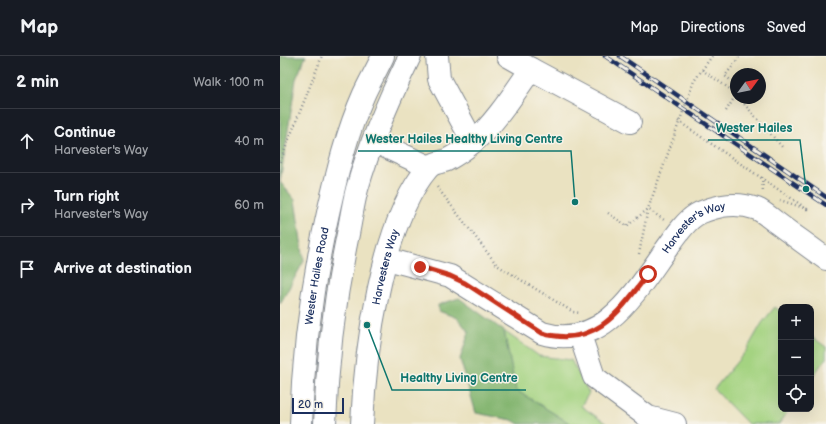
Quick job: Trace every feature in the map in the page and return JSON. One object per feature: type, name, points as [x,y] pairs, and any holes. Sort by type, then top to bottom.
[{"type":"street","name":"Wester Hailes Road","points":[[301,424],[302,377],[316,266],[335,179],[364,94],[383,56]]},
{"type":"street","name":"Wester Hailes Road","points":[[325,424],[327,381],[340,272],[357,190],[373,141],[393,91],[410,56]]},
{"type":"street","points":[[437,56],[439,79],[473,142]]},
{"type":"street","points":[[508,56],[630,122]]},
{"type":"street","points":[[350,132],[373,141],[436,174],[448,159],[473,142],[499,114],[531,69]]},
{"type":"street","name":"Harvesters Way","points":[[362,424],[364,386],[375,311],[396,226],[411,195],[436,174]]},
{"type":"street","name":"Harvester's Way","points":[[387,259],[450,276],[542,333],[554,336],[580,335],[598,328],[612,319],[623,307],[680,231],[695,215],[712,208],[761,202],[826,259]]},
{"type":"street","points":[[580,335],[594,377],[648,417],[675,424]]},
{"type":"path","points":[[280,162],[322,56]]},
{"type":"path","points":[[638,255],[648,209],[678,121],[694,80],[712,56]]},
{"type":"path","points":[[731,68],[740,56]]},
{"type":"path","points":[[730,69],[725,76],[730,80]]},
{"type":"path","points":[[702,70],[730,90]]},
{"type":"path","points":[[726,111],[730,104]]},
{"type":"path","points":[[743,104],[783,148]]},
{"type":"path","points":[[678,121],[712,146],[762,176],[807,208],[778,199]]},
{"type":"path","points":[[436,174],[437,187],[497,265],[573,312],[584,313]]},
{"type":"path","points":[[761,202],[762,176]]},
{"type":"path","points":[[608,213],[627,226],[648,209]]},
{"type":"green space","points":[[280,56],[306,56],[296,79],[280,182]]},
{"type":"green space","points":[[280,182],[295,200],[304,261],[280,304]]},
{"type":"green space","points":[[459,298],[504,331],[516,390],[571,424],[519,424],[512,420],[476,413],[460,359],[469,332],[457,318],[439,311],[438,305]]},
{"type":"green space","points":[[775,307],[778,310],[778,412],[787,412],[779,424],[748,424],[714,389],[746,351],[762,323]]},
{"type":"green space","points":[[504,331],[539,356],[571,360],[589,393],[581,406],[607,424],[571,424],[515,390]]},
{"type":"green space","points":[[814,338],[826,347],[826,358],[814,375]]},
{"type":"railway","points":[[605,56],[826,205]]},
{"type":"railway","points":[[620,56],[826,197]]},
{"type":"place","name":"Wester Hailes","points":[[806,189]]},
{"type":"place","name":"Wester Hailes Healthy Living Centre","points":[[575,202]]},
{"type":"place","name":"Healthy Living Centre","points":[[367,325]]},
{"type":"route","points":[[420,267],[450,276],[465,283],[542,333],[565,337],[580,335],[598,328],[612,319],[648,274]]}]
